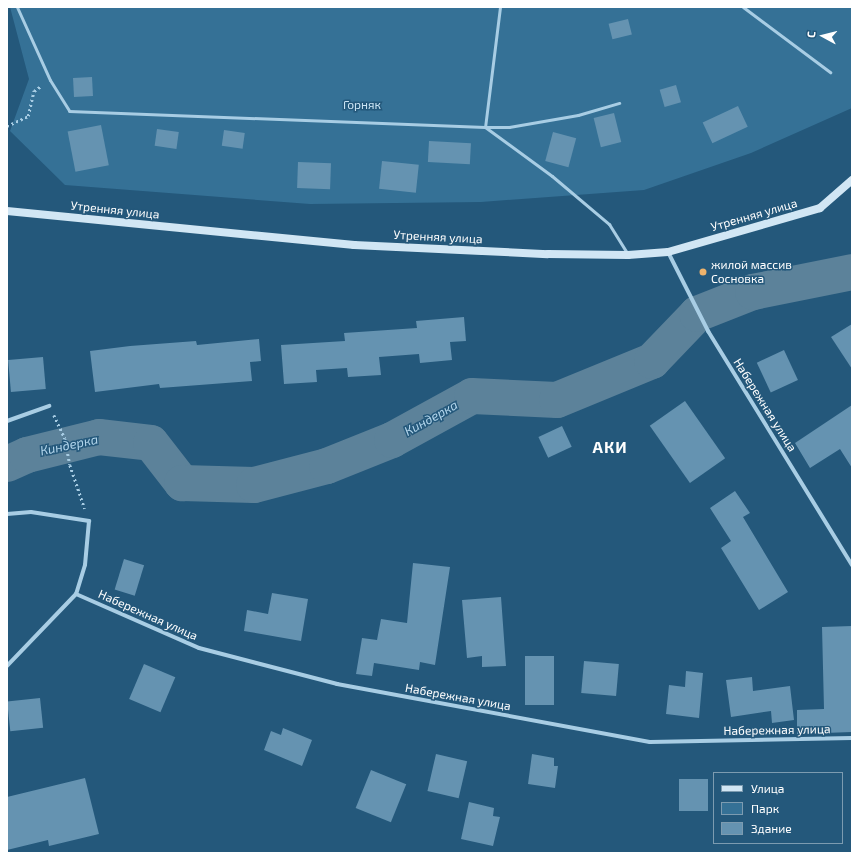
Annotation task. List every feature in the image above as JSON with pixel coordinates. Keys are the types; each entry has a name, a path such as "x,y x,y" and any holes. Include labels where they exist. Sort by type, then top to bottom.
{"street":[{"name":"Утренняя улица","path":"7,211 354,245 548,254 628,254 668,252 820,208 852,180"},
{"name":"Набережная улица","path":"668,252 708,331 852,566"},
{"path":"7,421 50,406"},
{"path":"7,514 31,512 89,521 86,565 76,594 7,666"},
{"name":"Набережная улица","path":"76,594 199,648 337,684 650,742 852,738"}],"lane":[{"path":"16,7 50,80 69,111 510,127 563,118 619,103"},
{"path":"485,127 500,7"},
{"path":"743,7 830,72"},
{"path":"485,127 552,176 609,224 628,254"}],"path":[{"path":"7,126 28,116 34,92 50,80"},
{"path":"50,406 65,439 70,464 89,521"}],"green space":[{"name":"Горняк","path":"10,7 852,7 852,108 751,153 644,190 481,202 310,204 65,185 10,131 29,79"}],"building":[{"path":"628,19 632,35 612,39 609,24"},
{"path":"92,77 93,96 74,97 73,78"},
{"path":"676,85 681,102 665,107 660,90"},
{"path":"738,106 748,127 712,143 703,122"},
{"path":"614,113 621,142 601,147 594,118"},
{"path":"101,125 109,165 75,172 68,131"},
{"path":"157,129 179,132 176,149 155,146"},
{"path":"224,130 245,133 243,149 222,146"},
{"path":"553,132 576,138 568,167 545,161"},
{"path":"429,141 471,143 470,164 428,162"},
{"path":"382,161 419,165 416,193 379,189"},
{"path":"298,162 331,163 330,189 297,188"},
{"path":"464,317 466,341 450,342 452,360 420,363 419,354 379,357 381,375 348,377 347,368 316,370 317,382 284,384 281,345 345,341 344,333 417,328 416,321"},
{"path":"852,324 852,369 831,337"},
{"path":"259,339 261,361 250,362 252,381 160,388 159,384 95,392 90,351 130,346 196,341 197,345"},
{"path":"784,350 798,380 771,393 757,363"},
{"path":"43,357 46,389 11,392 8,360"},
{"path":"685,401 725,458 690,483 650,426"},
{"path":"852,405 852,468 840,449 810,468 795,443"},
{"path":"562,426 572,447 548,458 538,437"},
{"path":"735,491 750,513 743,517 788,592 759,610 721,548 731,541 710,508"},
{"path":"124,559 144,565 135,596 115,590"},
{"path":"413,563 450,567 435,665 420,662 419,670 374,663 372,676 356,674 362,638 377,640 381,619 407,623"},
{"path":"272,593 308,599 301,641 244,631 247,610 268,614"},
{"path":"501,597 506,666 482,667 482,656 467,658 462,600"},
{"path":"852,626 852,732 797,734 797,710 824,709 822,627"},
{"path":"525,656 554,656 554,705 525,705"},
{"path":"584,661 619,664 616,696 581,693"},
{"path":"144,664 175,677 160,712 129,699"},
{"path":"686,671 703,673 699,718 666,714 669,685 685,687"},
{"path":"752,677 753,691 790,686 794,720 772,723 771,711 731,717 726,680"},
{"path":"40,698 43,728 10,731 7,701"},
{"path":"283,728 312,740 302,766 264,750 271,731 281,735"},
{"path":"436,754 467,761 459,798 427,791"},
{"path":"532,754 554,758 554,766 558,766 555,788 528,784"},
{"path":"371,770 406,784 391,822 356,808"},
{"path":"85,778 99,834 49,846 48,840 7,850 7,797"},
{"path":"679,779 708,779 708,811 679,811"},
{"path":"469,802 494,808 493,816 500,817 493,846 461,839"}],"waterway":[{"name":"Киндерка","path":"7,464 27,455 99,437 151,443 182,483 254,485 327,466 392,440 472,396 557,400 652,361 697,314 753,292 852,272"}],"place":[{"name":"жилой массив Сосновка","path":"703,272"}],"district":[{"name":"АКИ","path":"610,447"}]}
